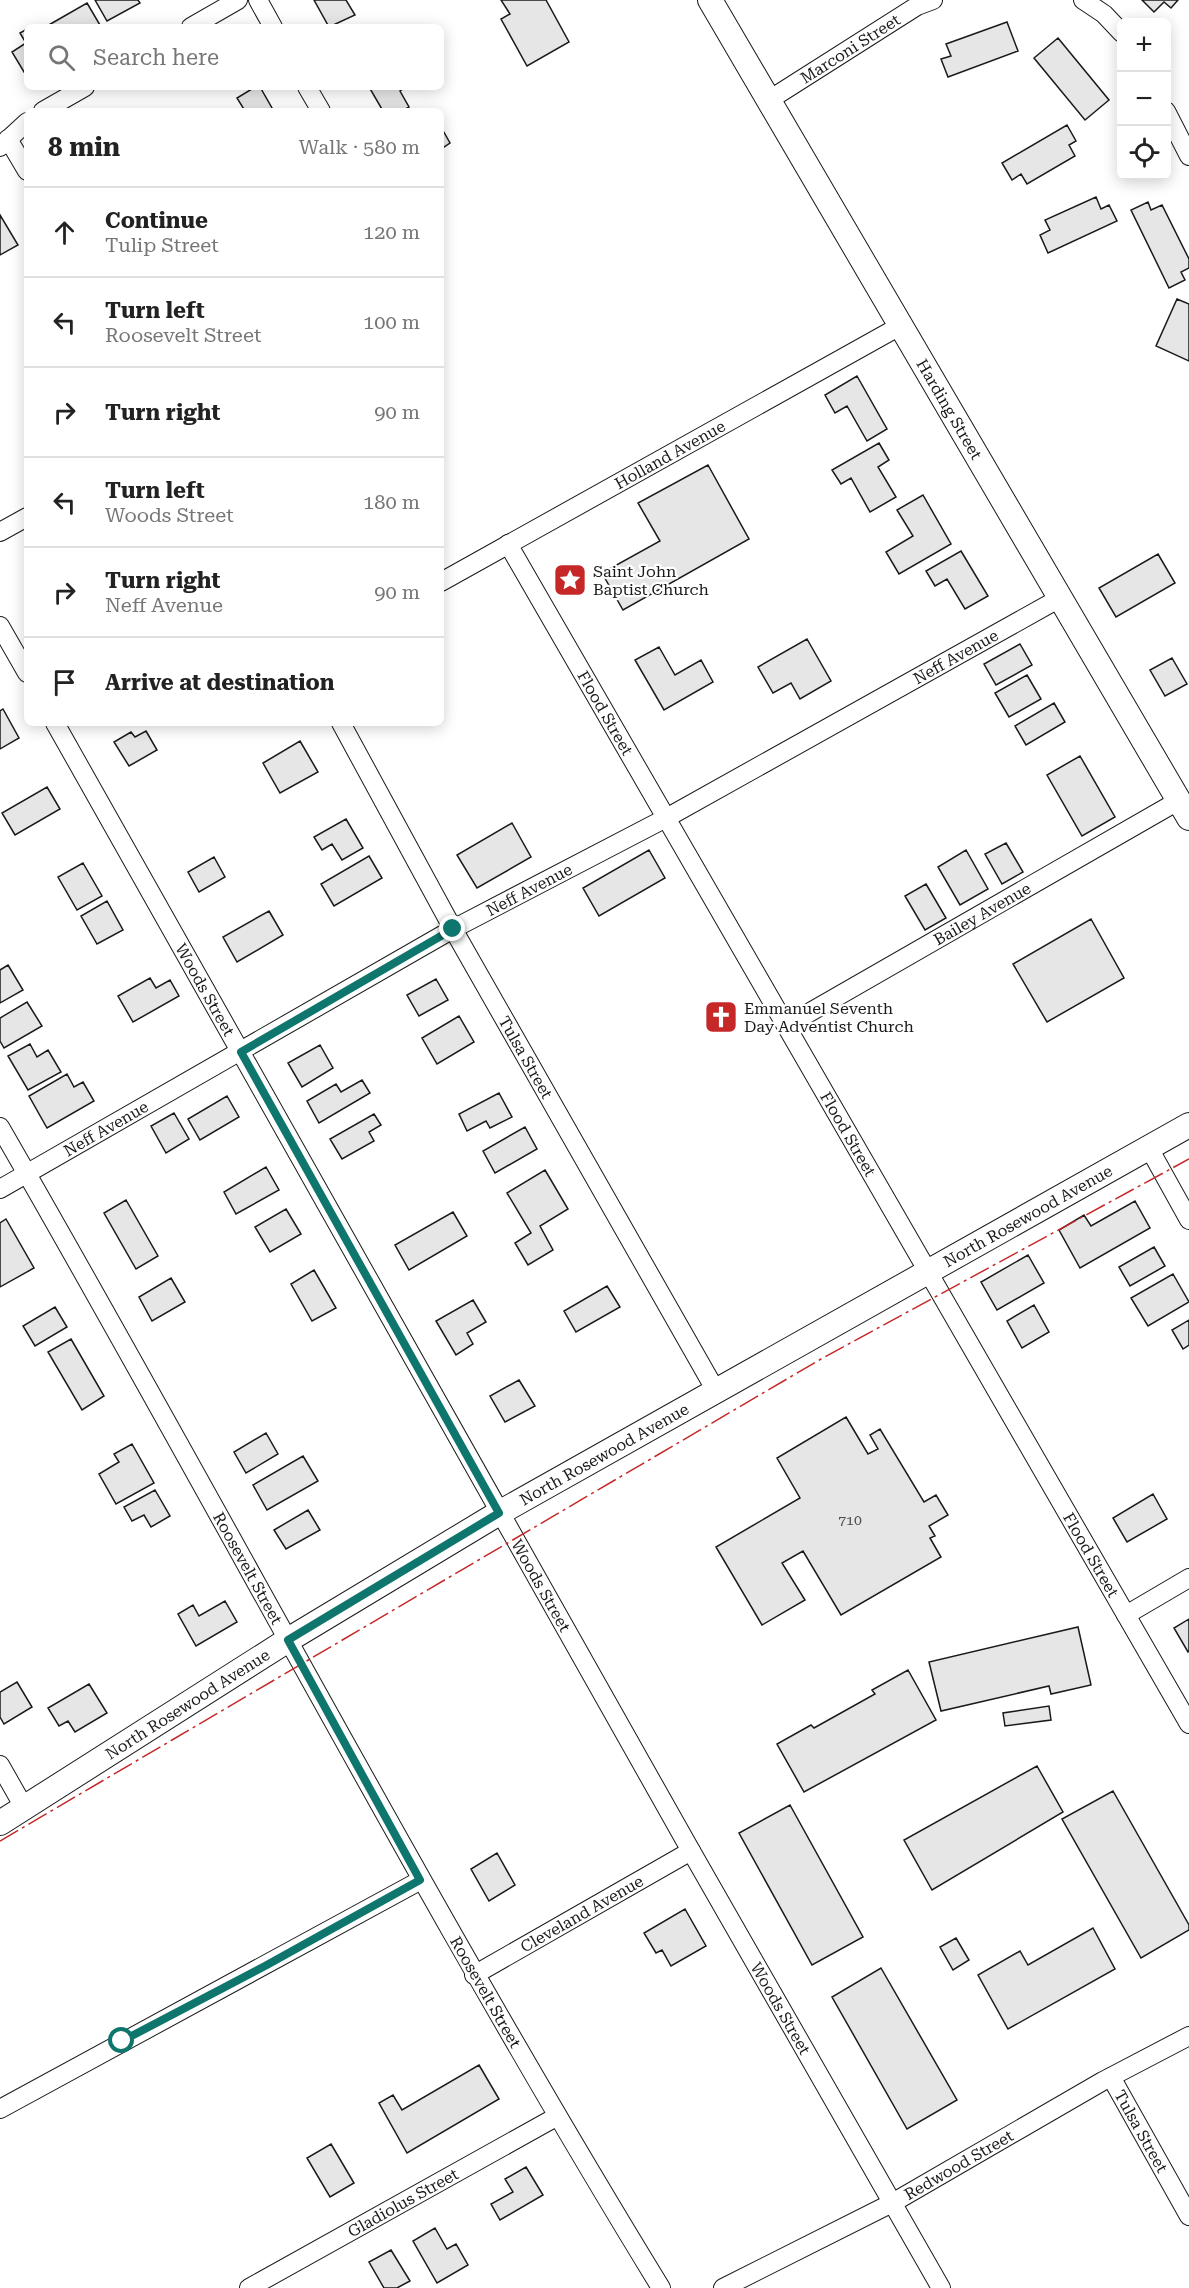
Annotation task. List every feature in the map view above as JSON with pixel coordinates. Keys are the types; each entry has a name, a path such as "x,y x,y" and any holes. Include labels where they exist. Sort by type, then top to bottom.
{"street":[{"path":"196,24 238,0"},
{"path":"258,0 271,24"},
{"name":"Harding Street","path":"710,0 1184,809"},
{"name":"Marconi Street","path":"769,100 917,6 933,0"},
{"path":"1083,0 1104,14 1117,28"},
{"path":"48,108 80,90"},
{"path":"310,90 319,108"},
{"path":"1171,115 1183,128 1189,156"},
{"path":"24,125 4,143 24,167"},
{"name":"Holland Avenue","path":"444,580 900,326"},
{"path":"0,532 24,519"},
{"name":"Flood Street","path":"508,544 668,817 1189,1724"},
{"name":"Neff Avenue","path":"0,1189 453,929 668,817 1060,598"},
{"path":"0,626 24,668"},
{"name":"Woods Street","path":"57,726 499,1513 941,2288"},
{"name":"Tulsa Street","path":"343,726 453,929 716,1391"},
{"name":"Bailey Avenue","path":"786,1026 1184,809"},
{"name":"North Rosewood Avenue","path":"0,1823 288,1640 499,1513 1189,1125"},
{"name":"Roosevelt Street","path":"0,1127 474,1975 556,2117 661,2288"},
{"path":"1149,1148 1189,1220"},
{"path":"1126,1615 1189,1578"},
{"path":"0,1765 25,1809"},
{"name":"Cleveland Avenue","path":"474,1975 691,1851"},
{"path":"0,2109 420,1880"},
{"name":"Redwood Street","path":"723,2288 894,2202 1111,2077 1189,2036"},
{"name":"Tulsa Street","path":"1111,2077 1189,2216"},
{"name":"Gladiolus Street","path":"249,2288 556,2117"}],"building":[{"path":"95,0 138,0 140,3 107,21"},
{"path":"314,0 346,0 355,15 336,24 327,24"},
{"path":"501,0 546,0 569,42 527,66 501,19 510,14"},
{"path":"1142,0 1178,0 1171,8 1164,2 1154,12"},
{"path":"87,3 99,24 50,24"},
{"path":"1007,22 1018,51 948,77 941,59 951,56 946,44"},
{"path":"1058,38 1109,100 1085,120 1034,58"},
{"path":"24,44 24,72 12,52"},
{"path":"250,90 262,90 272,108 243,108 237,98"},
{"path":"371,90 402,90 409,107 407,108 381,108"},
{"path":"1067,125 1076,141 1069,145 1075,156 1027,184 1021,174 1012,180 1002,163"},
{"path":"444,132 450,143 444,147"},
{"path":"1096,197 1101,209 1109,205 1117,221 1048,253 1040,235 1050,230 1045,220"},
{"path":"1148,202 1151,210 1162,205 1189,259 1189,268 1181,272 1185,280 1169,288 1131,210"},
{"path":"0,215 18,245 0,255"},
{"path":"1177,299 1189,304 1189,361 1156,346"},
{"path":"857,376 887,429 867,441 847,406 835,413 825,395"},
{"path":"879,443 889,460 878,467 896,497 870,512 851,478 841,484 832,470"},
{"path":"708,465 749,539 623,610 602,573 660,541 638,503"},
{"path":"923,495 951,544 899,574 886,552 913,536 897,510"},
{"path":"961,551 988,596 965,609 947,579 935,586 926,571"},
{"path":"1158,554 1175,583 1116,617 1099,588"},
{"path":"807,639 831,681 800,699 791,683 773,693 758,667"},
{"path":"1020,644 1032,665 996,685 984,664"},
{"path":"659,647 675,675 701,660 713,682 664,710 635,660"},
{"path":"1172,658 1187,684 1165,696 1150,670"},
{"path":"1027,675 1041,699 1009,717 995,693"},
{"path":"1054,703 1065,722 1026,745 1015,726"},
{"path":"3,709 19,738 0,749 0,711"},
{"path":"146,731 157,750 129,766 114,742 131,732 135,737"},
{"path":"300,741 318,772 280,793 263,763"},
{"path":"1080,756 1115,817 1082,836 1047,775"},
{"path":"47,787 60,809 15,835 2,813"},
{"path":"346,819 363,848 342,860 332,844 322,850 314,837"},
{"path":"512,823 531,857 477,888 457,855"},
{"path":"1006,843 1023,872 1002,884 985,854"},
{"path":"649,850 665,878 599,916 583,888"},
{"path":"966,850 988,889 960,905 938,867"},
{"path":"369,856 382,878 334,906 321,884"},
{"path":"214,857 225,877 199,892 188,872"},
{"path":"83,863 102,896 77,910 58,877"},
{"path":"926,884 946,918 925,930 905,896"},
{"path":"107,901 123,930 97,944 81,916"},
{"path":"269,911 283,935 237,962 223,937"},
{"path":"1091,919 1124,978 1047,1022 1013,964"},
{"path":"8,965 23,990 0,1003 0,970"},
{"path":"150,978 156,988 170,980 179,996 133,1022 118,996"},
{"path":"436,979 448,1000 419,1016 407,995"},
{"path":"27,1002 42,1026 4,1048 0,1041 0,1018"},
{"path":"459,1016 474,1042 437,1064 422,1038"},
{"path":"30,1044 37,1057 48,1050 61,1072 28,1090 8,1056"},
{"path":"320,1045 333,1068 302,1087 288,1063"},
{"path":"67,1074 74,1087 83,1082 94,1101 47,1128 29,1096"},
{"path":"362,1080 370,1093 319,1123 307,1101 336,1084 341,1092"},
{"path":"499,1093 512,1117 490,1128 486,1121 467,1131 459,1114"},
{"path":"227,1096 239,1117 200,1140 188,1119"},
{"path":"174,1113 189,1139 166,1153 151,1126"},
{"path":"374,1114 381,1125 369,1132 374,1141 342,1159 330,1139"},
{"path":"525,1127 537,1149 495,1173 483,1151"},
{"path":"266,1167 279,1190 236,1214 224,1192"},
{"path":"545,1170 568,1209 540,1226 553,1250 528,1265 515,1243 531,1233 507,1193"},
{"path":"126,1200 158,1256 136,1269 104,1213"},
{"path":"1135,1201 1150,1228 1080,1268 1059,1230 1084,1215 1091,1226"},
{"path":"286,1209 301,1234 270,1252 255,1227"},
{"path":"453,1212 467,1236 409,1270 395,1245"},
{"path":"6,1219 34,1268 0,1287 0,1223"},
{"path":"1154,1247 1165,1266 1130,1286 1119,1267"},
{"path":"1028,1255 1044,1283 997,1310 981,1282"},
{"path":"314,1270 336,1308 312,1321 291,1284"},
{"path":"1173,1274 1189,1302 1148,1326 1131,1298"},
{"path":"171,1278 185,1302 152,1321 139,1297"},
{"path":"607,1286 620,1307 576,1332 564,1311"},
{"path":"473,1300 486,1322 467,1333 473,1344 456,1355 436,1321"},
{"path":"1034,1305 1049,1332 1022,1348 1007,1321"},
{"path":"55,1307 67,1327 35,1346 23,1326"},
{"path":"1189,1320 1189,1345 1183,1349 1172,1330"},
{"path":"71,1339 104,1396 82,1410 48,1352"},
{"path":"519,1380 535,1406 505,1422 490,1396"},
{"path":"846,1417 868,1454 878,1449 870,1435 880,1429 924,1502 936,1495 948,1515 929,1526 935,1536 930,1538 941,1557 841,1615 803,1551 782,1563 805,1600 762,1625 716,1547 800,1498 777,1458"},
{"path":"266,1433 278,1454 246,1473 234,1452"},
{"path":"132,1444 154,1483 116,1504 99,1474 119,1462 114,1454"},
{"path":"303,1456 318,1481 267,1510 253,1485"},
{"path":"155,1490 170,1516 151,1527 144,1515 132,1521 124,1507"},
{"path":"1153,1494 1167,1519 1127,1542 1113,1518"},
{"path":"308,1510 320,1530 286,1549 274,1530"},
{"path":"225,1601 237,1622 196,1646 178,1614 193,1605 199,1616"},
{"path":"1189,1619 1189,1651 1188,1652 1174,1628"},
{"path":"1078,1627 1091,1685 1051,1694 1049,1686 941,1711 929,1662"},
{"path":"908,1670 936,1720 804,1792 777,1744 811,1725 814,1728 875,1694 872,1690"},
{"path":"17,1682 32,1707 4,1724 0,1717 0,1692"},
{"path":"89,1684 107,1713 75,1732 68,1721 59,1726 48,1708"},
{"path":"1049,1706 1051,1720 1005,1726 1003,1713"},
{"path":"1037,1766 1063,1812 932,1890 904,1840"},
{"path":"1113,1791 1189,1925 1189,1930 1141,1958 1062,1819"},
{"path":"790,1805 863,1937 812,1965 739,1833"},
{"path":"497,1853 515,1885 489,1901 471,1869"},
{"path":"685,1909 706,1946 671,1966 662,1950 656,1953 644,1933"},
{"path":"1093,1928 1115,1969 1008,2029 978,1975 1020,1951 1028,1965"},
{"path":"956,1938 969,1960 953,1970 940,1947"},
{"path":"881,1968 957,2100 907,2129 832,1997"},
{"path":"479,2065 499,2099 407,2153 379,2103 393,2095 402,2110"},
{"path":"331,2144 354,2183 330,2197 307,2158"},
{"path":"526,2167 543,2195 500,2220 491,2204 513,2192 505,2179"},
{"path":"435,2228 447,2249 456,2244 468,2265 437,2283 413,2241"},
{"path":"391,2250 410,2281 397,2288 384,2288 369,2262"}],"power":[{"path":"0,1841 821,1359 1189,1159"}],"place":[{"name":"Saint John Baptist Church","path":"570,580"},
{"name":"Emmanuel Seventh Day Adventist Church","path":"721,1017"}],"route":[{"path":"122,2041 265,1966 420,1880 288,1640 499,1513 241,1052 453,929"}]}
